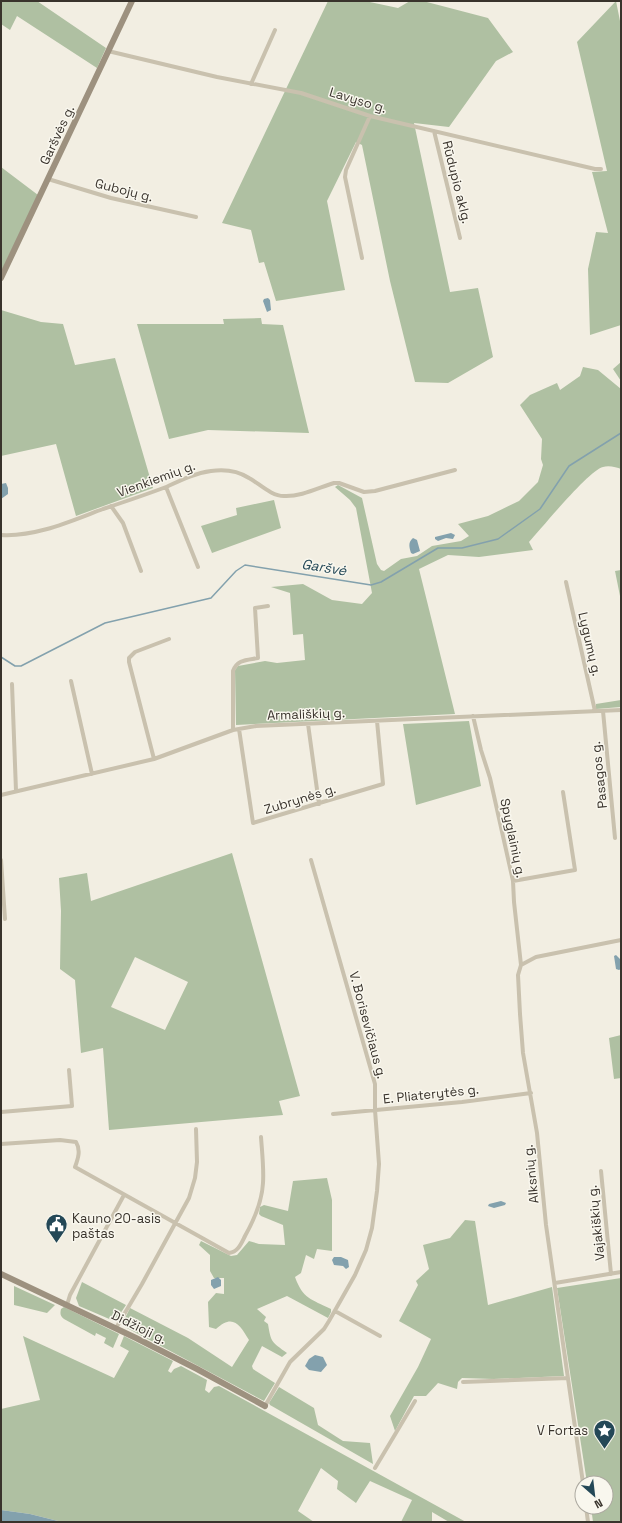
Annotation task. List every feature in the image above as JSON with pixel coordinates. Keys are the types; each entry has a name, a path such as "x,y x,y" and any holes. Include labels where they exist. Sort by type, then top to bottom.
{"main road":[{"name":"Garšvės g.","path":"1,278 132,1"},
{"name":"Didžioji g.","path":"1,1274 116,1328 197,1369 265,1406"}],"street":[{"path":"250,84 275,30"},
{"name":"Lavyso g.","path":"108,51 250,84 301,93 370,116 595,169 601,169"},
{"path":"362,258 345,177 346,170 370,116"},
{"name":"Rūdupio aklg.","path":"434,131 460,238"},
{"name":"Gubojų g.","path":"48,179 111,198 196,217"},
{"name":"Vienkiemių g.","path":"1,535 15,536 31,533 166,487 194,474 213,471 228,470 242,474 266,489 284,496 300,494 334,483 339,483 364,492 455,470"},
{"path":"166,487 198,566"},
{"path":"111,506 123,523 141,571"},
{"name":"Lygumų g.","path":"566,582 595,711"},
{"path":"233,730 234,666 240,661 258,658 255,608 268,606"},
{"path":"154,759 128,662 129,658 135,652 169,639"},
{"path":"71,681 92,774"},
{"path":"12,684 16,791"},
{"name":"Armališkių g.","path":"1,794 154,759 233,730 256,726 621,710"},
{"name":"Pasagos g.","path":"603,711 615,838"},
{"name":"Spyglainių g.","path":"473,716 481,750 490,778 513,881 521,965"},
{"name":"Zubrynės g.","path":"239,729 253,823 384,784 377,721"},
{"path":"308,724 319,804"},
{"path":"513,881 575,870 563,792"},
{"path":"1,860 6,919"},
{"name":"V. Borisevičiaus g.","path":"265,1406 290,1362 324,1329 359,1267 366,1250 372,1228 377,1191 379,1164 375,1110 375,1084 311,860"},
{"path":"521,965 536,957 621,940"},
{"name":"Alksnių g.","path":"521,965 518,975 523,1053 537,1133 546,1225 581,1475"},
{"path":"1,1112 72,1106 69,1070"},
{"name":"E. Pliaterytės g.","path":"333,1114 462,1102 531,1093"},
{"path":"116,1328 189,1198 195,1178 197,1162 196,1129"},
{"path":"1,1144 60,1140 76,1142 79,1147 79,1152 75,1167 229,1254 234,1253 238,1249 261,1199 263,1183 261,1137"},
{"name":"Vajakiškių g.","path":"601,1171 612,1274"},
{"path":"67,1305 70,1295 124,1195"},
{"path":"555,1283 621,1272"},
{"path":"335,1311 380,1336"},
{"path":"463,1382 568,1378"},
{"path":"375,1468 415,1401"}],"green space":[{"path":"1,1 37,1 106,48 97,68 17,16 10,30 1,24"},
{"path":"328,1 365,1 398,8 410,1 423,1 488,18 513,52 496,61 449,127 414,123 450,292 478,288 493,357 448,383 415,382 390,281 362,145 356,142 327,201 345,290 276,301 264,262 259,263 251,230 222,223"},
{"path":"616,1 621,26 621,325 590,335 588,269 596,232 608,233 592,172 607,171 577,42"},
{"path":"1,167 38,195 1,272"},
{"path":"1,310 41,322 63,324 75,365 115,358 153,488 76,516 56,444 1,456"},
{"path":"261,318 262,324 283,325 309,433 208,430 169,439 137,324 224,324 223,319"},
{"path":"621,362 621,381 613,369"},
{"path":"583,367 598,370 621,389 621,469 612,466 605,466 587,478 529,542 533,550 479,557 448,555 419,569 455,714 236,725 235,670 238,666 265,661 277,663 305,660 303,634 293,635 290,593 271,587 303,584 332,600 362,604 372,593 356,508 350,500 335,487 338,485 362,498 377,564 381,570 384,571 401,559 417,556 432,546 461,541 469,536 458,524 488,516 519,501 538,482 543,465 541,459 542,439 520,405 530,395 557,383 560,390 580,376"},
{"path":"274,500 281,528 212,553 201,526 237,515 236,508"},
{"path":"621,570 621,601 615,571"},
{"path":"621,700 621,707 596,709 596,704"},
{"path":"469,721 481,786 416,805 403,724"},
{"path":"232,853 300,1096 279,1101 283,1115 109,1130 103,1048 81,1053 75,980 60,969 61,911 59,878 87,873 91,901","holes":["135,957 188,982 165,1030 111,1007"]},
{"path":"621,1035 621,1078 614,1079 609,1038"},
{"path":"327,1178 332,1200 332,1251 317,1249 314,1259 306,1255 301,1273 295,1277 301,1290 308,1298 331,1309 331,1312 328,1318 287,1296 257,1309 266,1317 264,1321 268,1324 273,1342 287,1353 282,1357 262,1346 252,1366 253,1369 275,1383 264,1401 127,1328 124,1320 130,1308 188,1338 232,1367 249,1340 239,1326 232,1321 222,1324 216,1329 209,1327 208,1302 216,1293 224,1294 224,1278 214,1278 210,1271 210,1255 199,1245 201,1241 231,1256 237,1255 249,1241 259,1244 285,1245 283,1225 261,1216 259,1214 260,1207 264,1205 288,1211 293,1181"},
{"path":"465,1220 475,1221 488,1305 552,1287 564,1376 494,1379 462,1378 458,1382 457,1389 438,1383 426,1396 414,1396 395,1431 390,1416 418,1367 431,1339 399,1321 418,1285 416,1281 429,1269 423,1245 450,1238"},
{"path":"621,1278 621,1522 593,1522 592,1515 614,1515 614,1475 586,1475 557,1288"},
{"path":"82,1282 126,1305 116,1320 114,1321 79,1306 76,1298"},
{"path":"14,1286 55,1305 47,1313 14,1305"},
{"path":"64,1307 119,1334 113,1348 104,1343 106,1338 96,1333 95,1336 64,1319 60,1313 61,1309"},
{"path":"23,1336 114,1378 129,1351 120,1346 124,1336 173,1361 168,1371 171,1373 174,1369 181,1366 207,1380 205,1390 209,1393 214,1387 219,1386 466,1522 449,1522 432,1512 432,1522 401,1522 412,1500 370,1481 356,1503 337,1489 338,1481 321,1468 298,1511 314,1522 62,1522 30,1514 1,1510 1,1409 40,1400"},
{"path":"279,1387 314,1408 318,1425 343,1441 370,1443 373,1464 270,1405 269,1403"}],"water":[{"path":"268,298 270,300 271,310 267,312 263,301 264,299"},
{"path":"6,483 8,494 1,499 1,484"},
{"path":"451,533 455,535 453,539 446,538 438,541 435,539 435,537"},
{"path":"413,538 417,540 420,551 413,554 411,553 409,545"},
{"path":"616,955 620,959 621,969 619,970 616,969 614,956"},
{"path":"501,1201 506,1203 505,1205 494,1208 488,1206 489,1204"},
{"path":"334,1257 341,1257 348,1260 349,1267 346,1269 343,1266 334,1265 332,1260"},
{"path":"218,1277 221,1280 221,1286 214,1289 211,1285 211,1280"},
{"path":"315,1355 323,1357 327,1365 321,1372 309,1370 305,1366 309,1359"},
{"path":"1,1510 30,1514 62,1522 1,1522"}],"waterway":[{"name":"Garšvė","path":"1,657 15,666 21,666 105,623 211,598 236,571 245,565 371,585 381,582 438,548 462,548 498,539 540,509 569,466 621,433"}],"place":[{"name":"Kauno 20-asis paštas","path":"57,1244"},
{"name":"V Fortas","path":"604,1450"}]}
